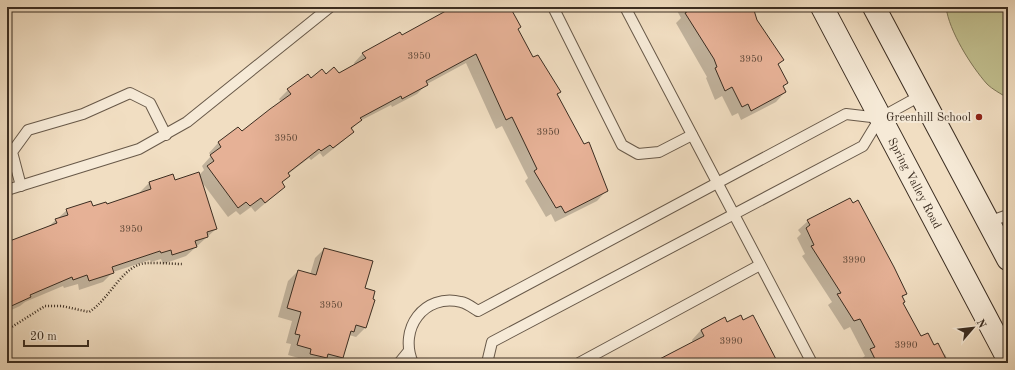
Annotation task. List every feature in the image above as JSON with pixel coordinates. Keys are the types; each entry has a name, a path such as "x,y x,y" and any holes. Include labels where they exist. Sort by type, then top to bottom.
{"main road":[{"name":"Spring Valley Road","path":"822,7 1008,359"},
{"path":"874,7 920,96 998,218 1008,259"}],"lane":[{"path":"7,190 139,149 166,135 187,122 330,7"},
{"path":"553,7 622,145 638,154 659,152 692,134"},
{"path":"625,7 812,363"},
{"path":"21,186 12,152 28,130 83,114 130,93 150,103 166,135"},
{"path":"486,363 492,342 864,146 880,118 920,96"},
{"path":"413,363 408,352 408,334 415,318 428,306 445,300 462,302 478,311 846,114 880,118"},
{"path":"579,363 760,265"},
{"path":"399,363 408,352"}],"path":[{"path":"7,330 45,306 62,306 89,312 100,305 127,272 139,264 182,264"}],"shaded area":[{"path":"946,7 1008,7 1008,98 989,86 974,68 951,27"}],"building":[{"path":"453,7 510,7 521,27 518,29 533,57 538,55 561,92 557,94 584,144 589,142 608,191 565,213 561,206 556,208 534,171 537,169 512,117 506,120 476,54 426,81 428,85 402,99 401,96 360,118 362,120 351,128 354,132 333,148 330,145 321,151 319,149 288,173 290,176 282,182 285,187 265,203 261,198 250,206 246,202 238,208 207,166 214,161 210,155 221,147 218,142 238,127 242,131 291,94 287,89 308,74 311,78 322,69 326,74 334,67 339,73 366,58 362,53 400,32 402,35"},
{"path":"695,7 753,7 757,20 784,60 778,64 788,83 783,86 786,92 751,111 748,104 742,107 732,87 725,91 715,68 717,67 714,59 685,13"},
{"path":"199,172 217,229 207,232 208,237 195,241 197,247 172,255 171,250 161,253 160,251 112,267 114,273 89,281 87,275 73,280 72,277 30,295 31,297 7,308 7,242 57,223 55,219 68,215 66,209 91,201 93,206 106,202 107,204 151,189 149,182 173,174 175,180"},
{"path":"850,198 853,203 858,200 894,267 907,294 902,296 905,302 903,303 921,336 928,333 934,345 938,343 948,363 877,363 870,349 875,347 860,319 854,321 837,294 841,293 811,246 814,245 806,228 810,225 807,220"},
{"path":"324,248 373,261 365,288 375,291 373,299 375,300 366,328 356,325 354,332 351,331 343,358 328,354 327,358 310,354 311,349 297,345 300,335 295,334 301,312 287,308 298,270 316,275"},
{"path":"741,315 743,320 753,315 778,363 652,363 704,336 701,330 725,317 727,322"}],"place":[{"name":"Greenhill School","path":"979,117"}]}
